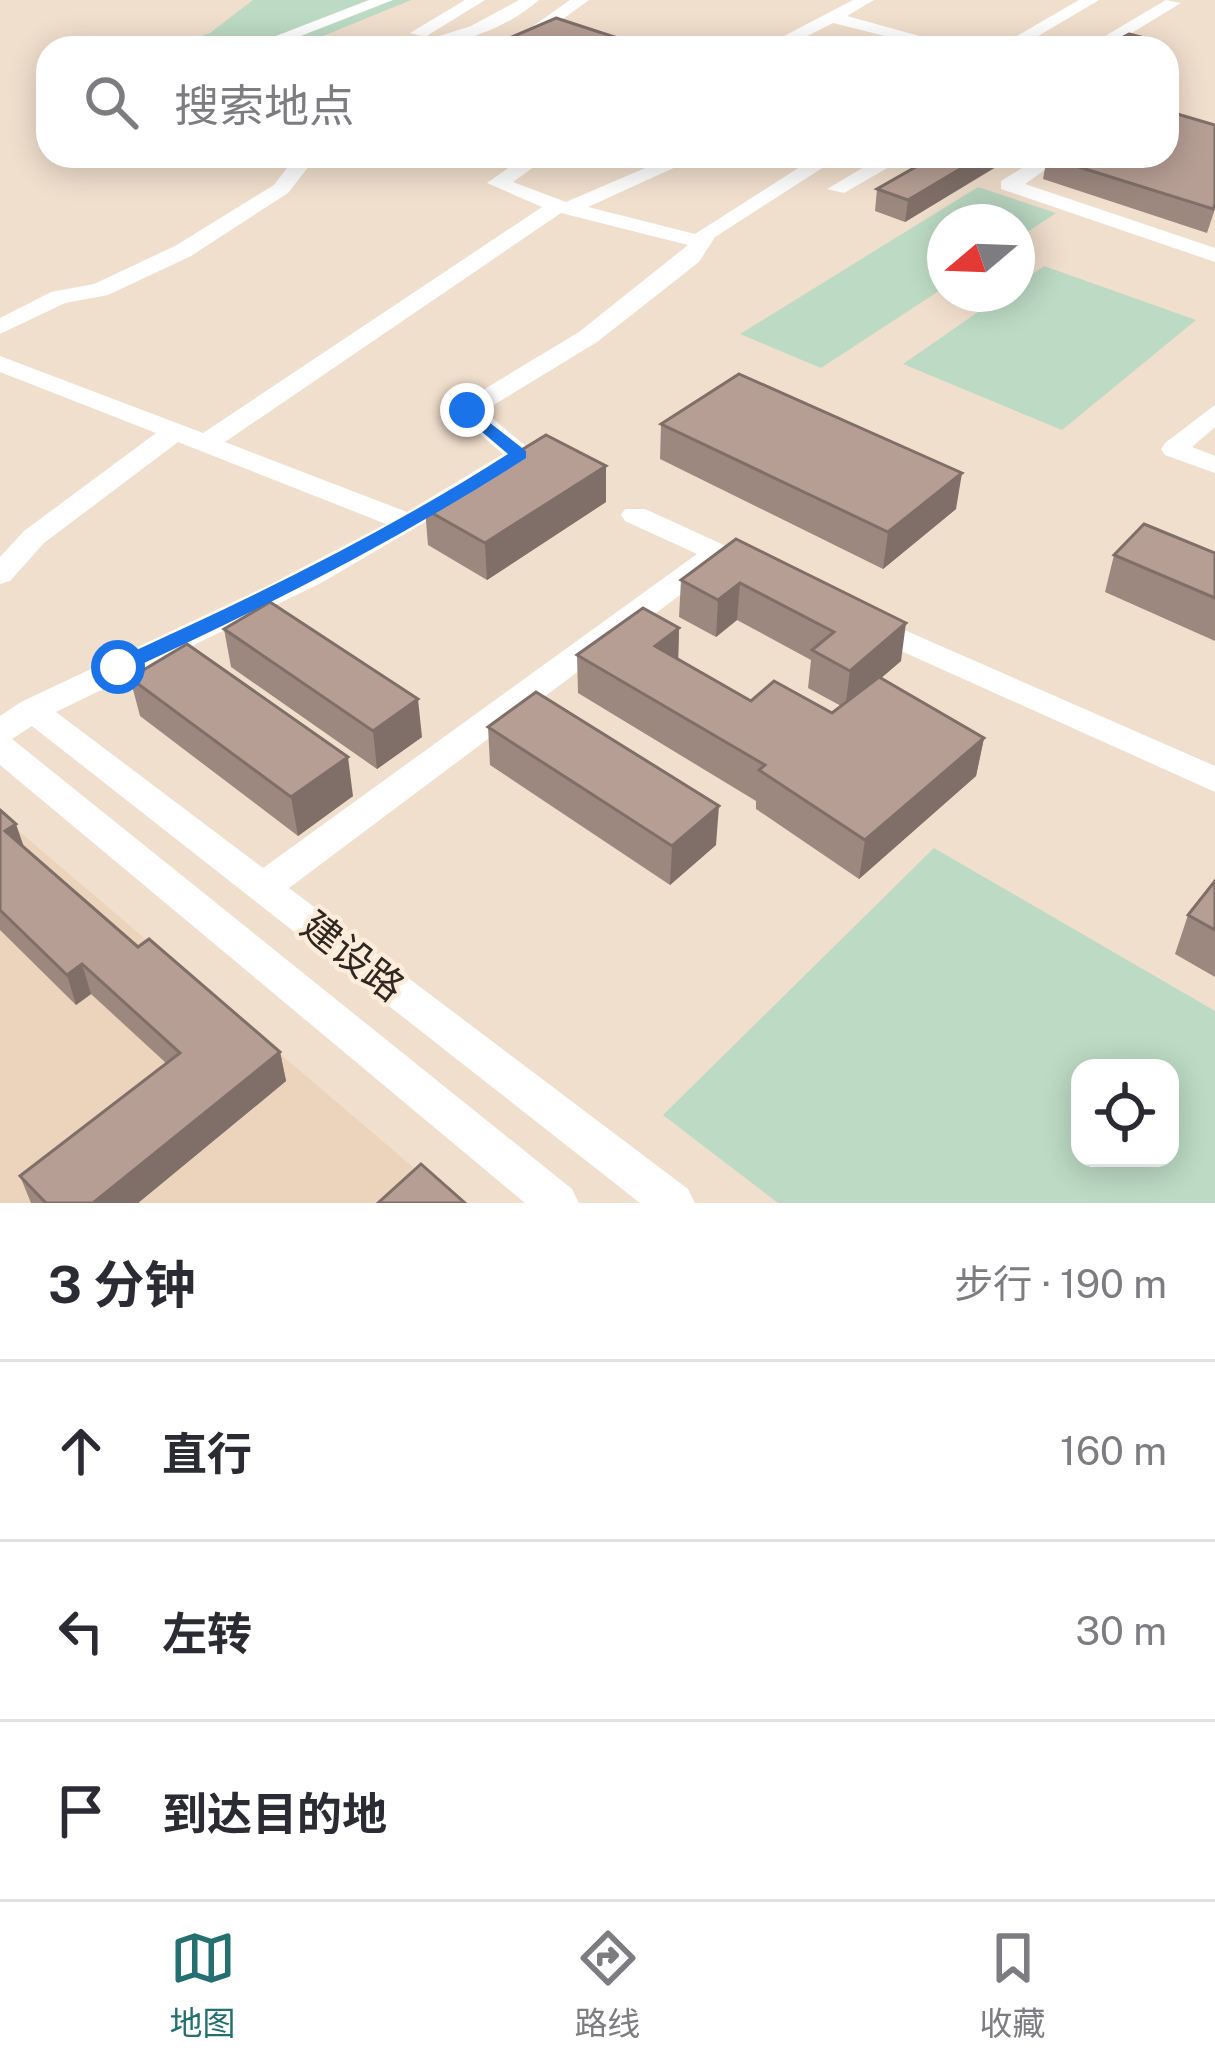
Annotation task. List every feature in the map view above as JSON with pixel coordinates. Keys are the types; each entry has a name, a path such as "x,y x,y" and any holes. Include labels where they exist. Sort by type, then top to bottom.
{"street":[{"path":"287,36 385,0"},
{"path":"412,36 477,0"},
{"path":"455,36 477,30 531,0"},
{"path":"528,36 581,0"},
{"path":"806,0 913,36"},
{"path":"795,36 866,0"},
{"path":"1026,36 1091,0"},
{"path":"1115,36 1173,3"},
{"path":"0,327 59,298 100,290 183,251 281,189 298,168"},
{"path":"520,168 497,183 563,208 701,242"},
{"path":"207,442 563,208 663,168"},
{"path":"16,720 282,592 410,523 520,455 467,410 588,337 691,256 701,242 813,168"},
{"path":"837,189 876,168"},
{"path":"1035,168 1008,184 1215,255"},
{"path":"0,385 11,366 410,523"},
{"path":"1215,413 1174,449 1215,465"},
{"path":"0,575 34,537 177,430"},
{"path":"635,515 781,582"},
{"path":"264,887 719,552"},
{"path":"842,611 1215,780"},
{"name":"建设路","path":"16,720 264,887 673,1203"},
{"name":"建设路","path":"0,747 557,1203"}],"shaded area":[{"path":"0,815 455,1203 0,1203"}],"green space":[{"path":"253,0 411,0 323,36 202,36"},
{"path":"978,187 1029,204 950,204"},
{"path":"1035,206 1056,213 1035,227"},
{"path":"927,218 927,299 821,368 740,334"},
{"path":"1044,266 1196,320 1062,430 903,364 978,312 1035,312 1035,272"},
{"path":"934,848 1215,1011 1215,1203 778,1203 663,1115"}],"building":[{"path":"556,18 612,36 514,36"},
{"path":"1179,114 1215,125 1213,209 1082,168 1179,168"},
{"path":"914,168 962,168 908,200 877,189"},
{"path":"739,374 962,473 888,532 661,424"},
{"path":"546,435 606,466 485,543 425,509"},
{"path":"1144,524 1215,553 1215,598 1114,555"},
{"path":"736,539 906,623 850,671 812,650 834,632 740,583 718,600 681,580"},
{"path":"270,602 418,699 373,731 224,629"},
{"path":"643,608 679,628 655,646 751,701 774,681 832,713 879,677 984,738 865,840 759,770 765,765 577,655"},
{"path":"187,644 348,757 291,797 130,678"},
{"path":"536,692 719,806 672,846 488,727"},
{"path":"0,810 16,824 5,831 138,947 149,939 280,1052 93,1203 46,1203 20,1176 180,1053 82,964 67,975 0,910"},
{"path":"1215,881 1215,930 1188,915"},
{"path":"421,1164 465,1203 378,1203"}],"route":[{"path":"118,667 282,592 433,510 520,455 467,410"}]}
